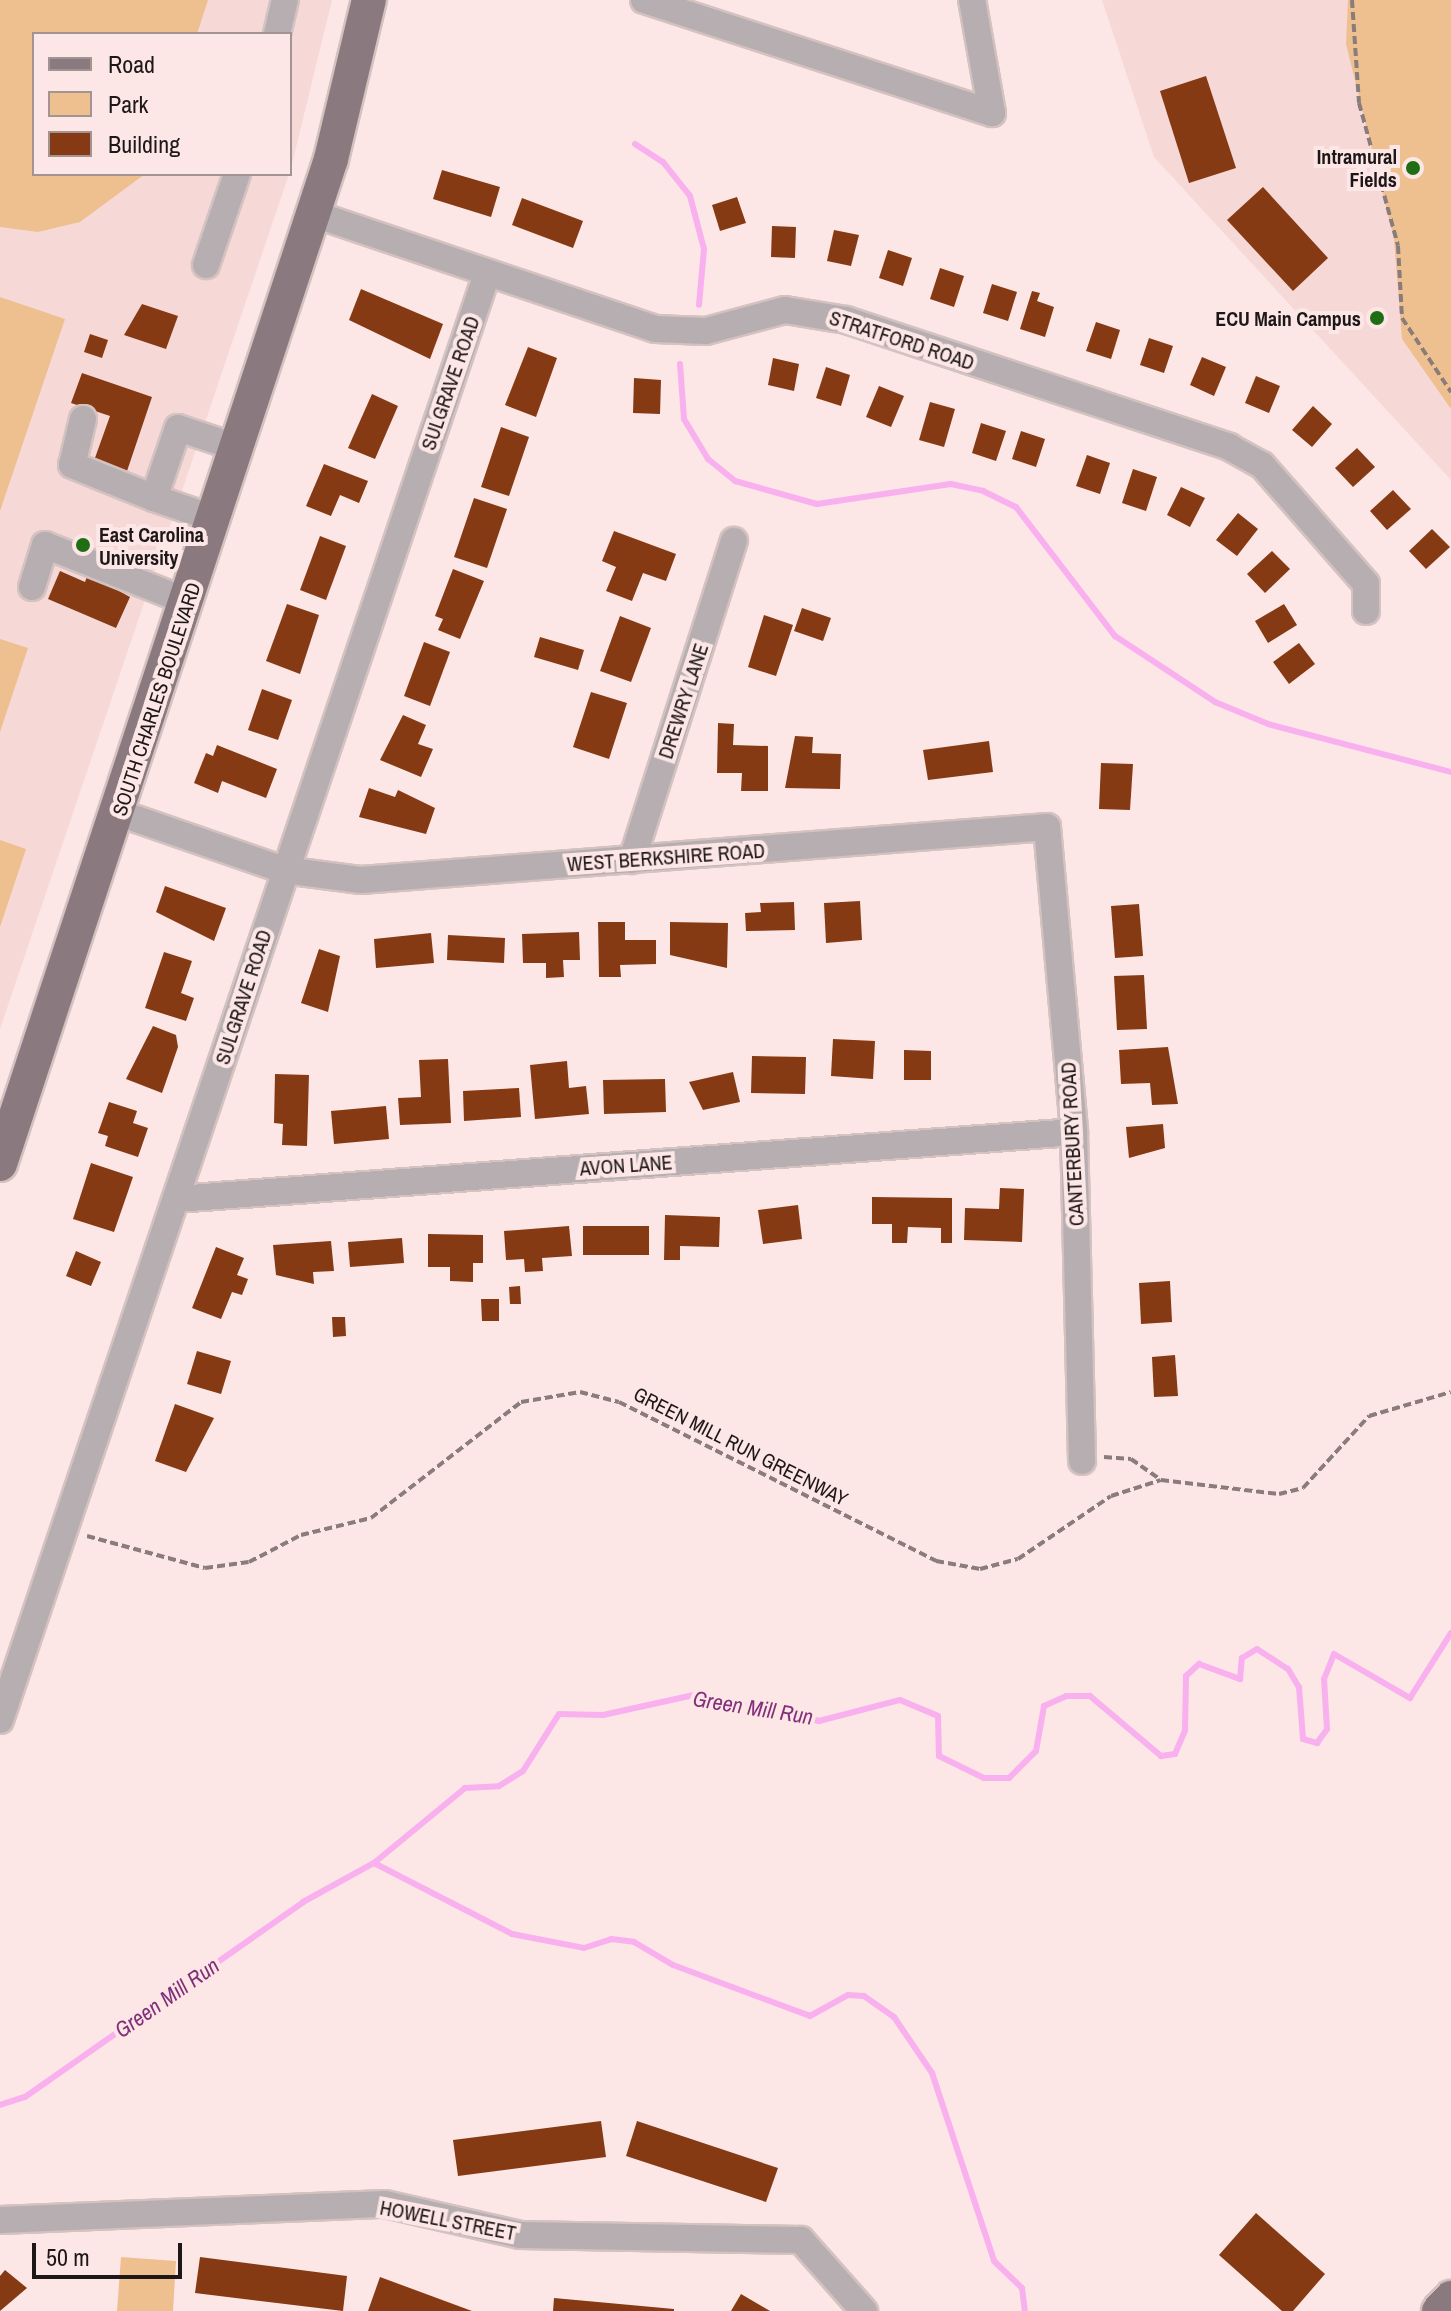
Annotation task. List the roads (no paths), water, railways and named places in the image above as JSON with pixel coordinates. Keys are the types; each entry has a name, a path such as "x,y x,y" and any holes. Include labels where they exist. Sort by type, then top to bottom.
{"main road":[{"name":"SOUTH CHARLES BOULEVARD","path":"0,1164 7,1120 119,813 314,214 369,0"},
{"path":"1439,2311 1451,2298"}],"street":[{"path":"277,32 285,0"},
{"path":"644,0 992,113 972,0"},
{"path":"206,265 236,176"},
{"name":"STRATFORD ROAD","path":"314,214 628,322 680,332 785,310 846,320 1229,447 1262,465 1366,584 1366,611"},
{"name":"SULGRAVE ROAD","path":"0,1720 487,274"},
{"path":"83,419 72,465 215,519"},
{"path":"154,498 178,428 238,448"},
{"name":"DREWRY LANE","path":"632,860 734,541"},
{"path":"32,587 45,545 188,602"},
{"name":"WEST BERKSHIRE ROAD","path":"119,813 284,870 361,880 1047,827"},
{"name":"CANTERBURY ROAD","path":"1047,827 1074,1132 1082,1461"},
{"name":"AVON LANE","path":"177,1199 1074,1132"},
{"name":"HOWELL STREET","path":"0,2220 385,2204 520,2235 801,2240 864,2311"}],"waterway":[{"path":"635,144 663,162 690,196 704,249 699,305"},
{"path":"680,364 684,419 708,459 735,481 817,504 951,484 983,491 1016,507 1115,636 1215,702 1268,724 1451,772"},
{"name":"Green Mill Run","path":"0,2105 25,2097 303,1902 374,1863 465,1788 499,1786 523,1771 559,1714 603,1715 694,1695 819,1721 900,1700 938,1716 939,1756 984,1778 1009,1778 1036,1751 1044,1706 1066,1696 1090,1696 1161,1756 1175,1754 1185,1730 1186,1676 1199,1664 1240,1679 1242,1658 1257,1649 1288,1669 1299,1687 1303,1739 1317,1743 1327,1729 1324,1679 1334,1654 1410,1698 1451,1633"},
{"name":"Green Mill Run","path":"374,1863 512,1934 584,1948 611,1939 634,1942 673,1965 810,2016 848,1995 864,1996 894,2017 932,2073 994,2261 1022,2288 1025,2311"}],"place":[{"name":"Intramural Fields","path":"1413,168"},
{"name":"ECU Main Campus","path":"1377,318"},
{"name":"East Carolina University","path":"83,545"}]}
